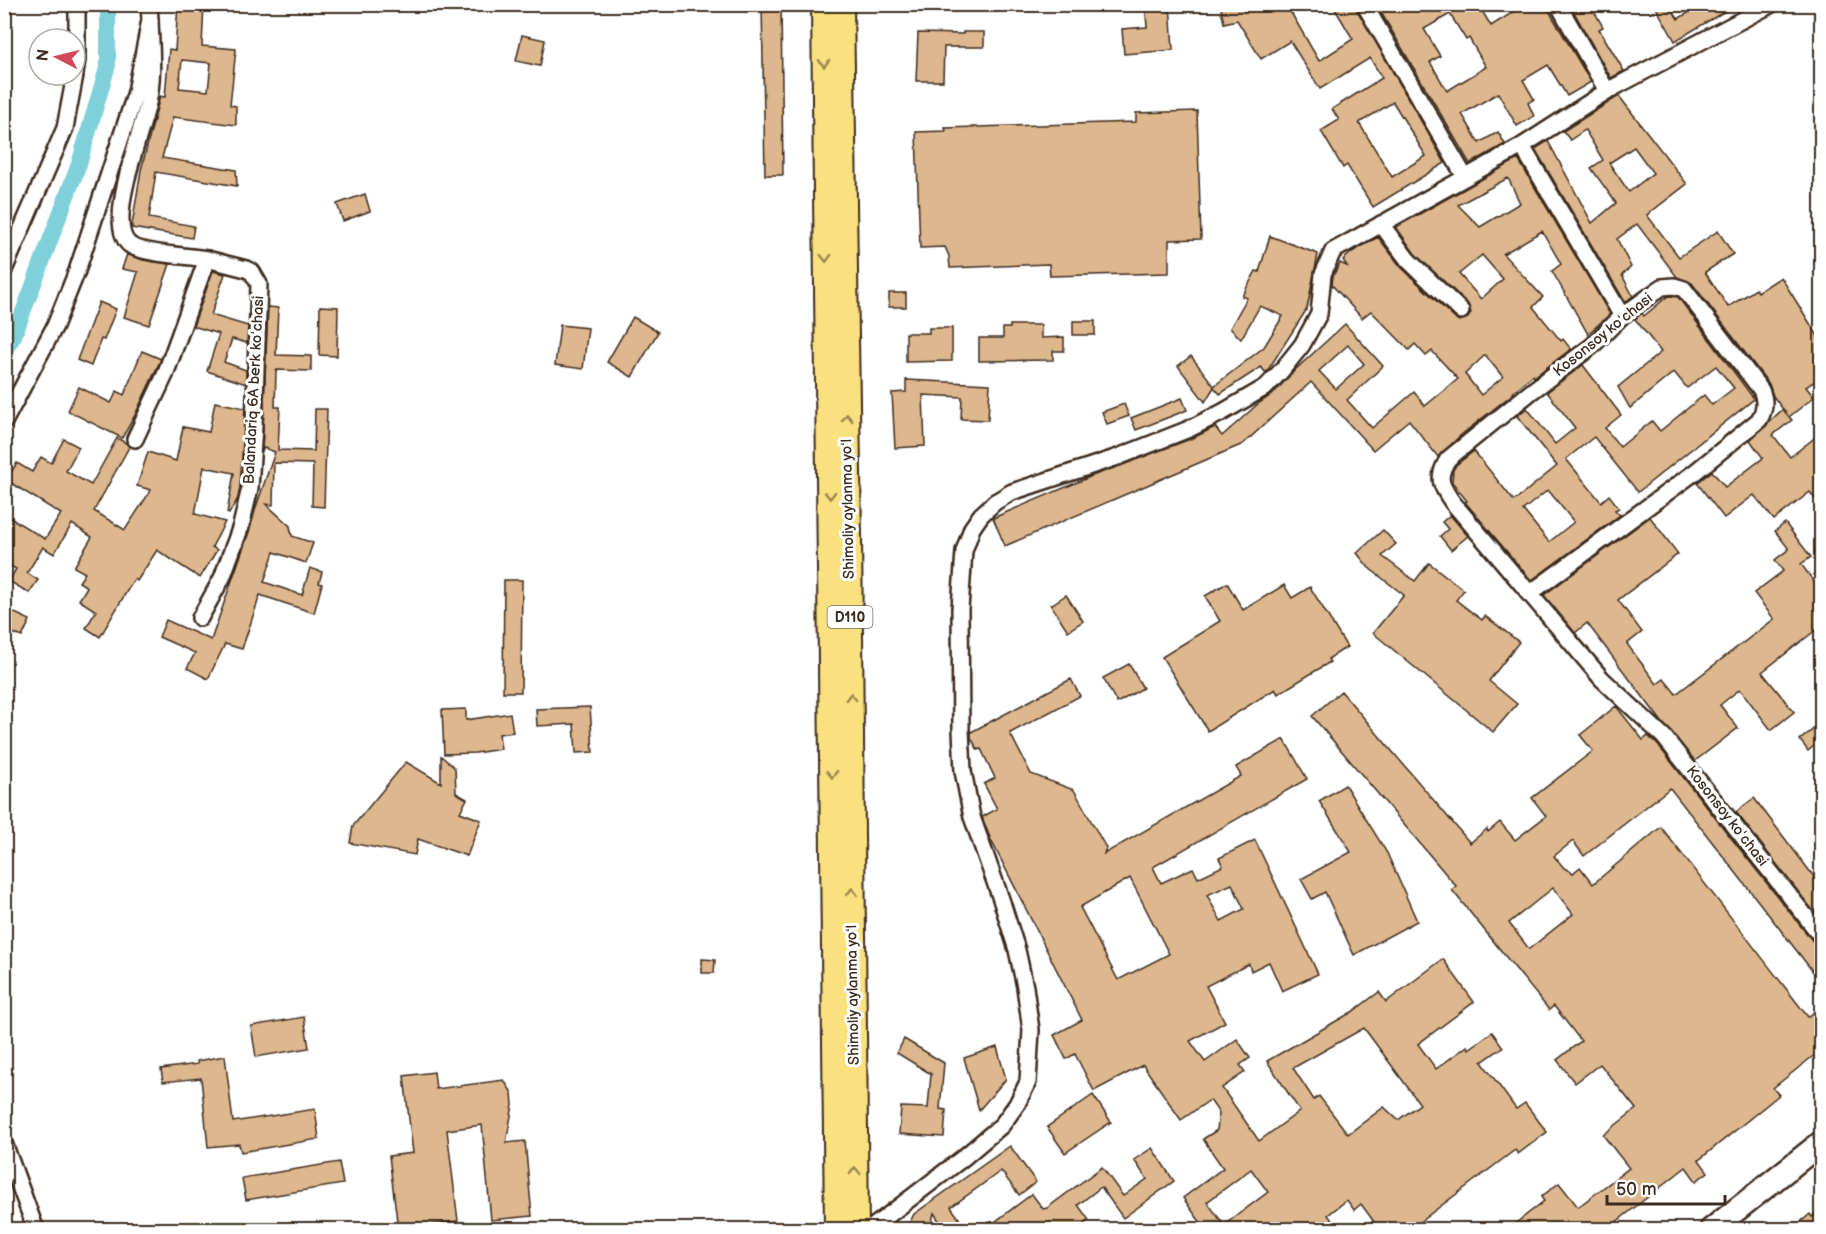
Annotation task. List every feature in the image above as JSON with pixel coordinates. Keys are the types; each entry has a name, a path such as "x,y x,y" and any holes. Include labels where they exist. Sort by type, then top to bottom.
{"main road":[{"name":"Shimoliy aylanma yoʻl","path":"824,4 835,200"},
{"name":"Shimoliy aylanma yoʻl","path":"841,4 835,200 840,605 856,1230"},
{"name":"Shimoliy aylanma yoʻl","path":"837,1230 840,605"},
{"path":"1711,1230 1821,1142"}],"street":[{"path":"77,4 77,27"},
{"path":"1364,4 1465,177"},
{"path":"1558,4 1607,91"},
{"path":"869,1230 1002,1125 1017,1104 1028,1082 1031,1030 1025,987 1017,950 972,817 963,771 960,609 964,551 972,528 981,515 995,502 1012,492 1118,457 1189,429 1266,387 1302,345 1319,314 1323,274 1333,251 1522,146 1607,91 1751,10 1772,4"},
{"path":"4,422 56,326 77,271 136,92 149,12"},
{"name":"Balandariq 6A berk koʻchasi","path":"149,12 153,71 150,93 128,175 120,217 124,238 131,246 145,250 207,258 246,269 252,272 259,284 250,488 241,526 222,578 200,618"},
{"path":"4,270 65,128 73,87"},
{"path":"1522,146 1622,316"},
{"path":"1380,224 1408,260 1461,311"},
{"path":"135,439 165,375 207,258"},
{"name":"Kosonsoy koʻchasi","path":"1529,594 1695,472 1759,420 1763,413 1764,397 1761,390 1684,289 1674,286 1662,287 1622,316 1592,346 1448,459 1442,469 1443,488 1453,503 1529,594 1602,679 1665,737 1821,937"},
{"path":"4,1143 36,1230"}],"building":[{"path":"178,4 204,4 202,46 236,49 230,105 236,106 236,125 173,117 162,158 236,170 237,186 156,172 149,218 194,226 192,238 132,228 141,170 160,96 165,97 169,49 175,50","holes":["182,60 211,63 208,91 179,88"]},
{"path":"762,4 781,4 783,175 765,175"},
{"path":"1145,4 1170,4 1173,50 1124,54 1122,29 1147,27"},
{"path":"1220,4 1286,4 1319,61 1353,39 1332,4 1354,4 1445,163 1373,207 1347,165 1343,168 1321,131 1339,120 1332,109 1382,78 1370,58 1320,89 1290,41 1261,59 1237,20 1224,23","holes":["1393,102 1426,156 1392,177 1359,123"]},
{"path":"1376,4 1396,4 1399,10 1408,4 1478,4 1491,26 1526,4 1545,4 1591,82 1567,96 1548,65 1523,80 1534,99 1528,103 1534,116 1517,126 1498,93 1462,114 1479,143 1498,132 1505,144 1470,164","holes":["1450,14 1466,40 1469,38 1486,67 1447,91 1430,62 1440,56 1424,29"]},
{"path":"1590,4 1603,27 1599,29 1624,71 1611,78 1570,5"},
{"path":"1654,4 1669,4 1678,19 1703,4 1737,4 1675,41"},
{"path":"963,32 984,32 984,47 944,47 943,81 916,81 918,33 963,34"},
{"path":"522,35 545,40 540,66 516,61"},
{"path":"1619,96 1687,184 1647,215 1679,257 1718,231 1733,254 1705,272 1728,307 1756,289 1758,292 1781,277 1821,341 1821,377 1806,387 1814,397 1789,417 1792,420 1773,435 1790,457 1821,433 1821,507 1810,492 1774,520 1754,495 1724,518 1697,483 1712,471 1725,487 1763,458 1750,440 1783,409 1773,396 1769,384 1692,283 1677,277 1637,224 1617,239 1631,267 1622,275 1633,296 1625,302 1535,149 1548,141 1592,223 1616,203 1591,168 1603,160 1585,130 1570,140 1563,131","holes":["1634,147 1653,173 1629,192 1609,163"]},
{"path":"1197,111 1201,239 1169,240 1169,273 1050,276 1049,264 950,268 949,256 945,247 920,248 916,132 946,131 945,128 1136,122 1136,113"},
{"path":"1518,159 1610,314 1588,334 1552,271 1561,264 1542,231 1503,254 1543,297 1533,307 1561,341 1563,339 1571,349 1534,377 1533,375 1438,457 1409,420 1373,450 1311,382 1243,444 1005,546 993,518 1092,476 1193,438 1215,427 1222,436 1259,403 1273,394 1296,369 1345,324 1383,366 1347,400 1372,428 1414,392 1425,406 1458,379 1432,351 1426,356 1415,344 1409,350 1371,311 1362,318 1332,285 1333,276 1340,263 1347,266 1343,260 1378,237 1401,267 1454,318 1459,321 1468,318 1471,313 1468,304 1415,254 1396,227","holes":["1508,178 1520,203 1480,227 1458,205","1482,255 1503,279 1481,299 1459,274","1348,345 1364,364 1336,389 1319,371","1485,355 1503,377 1481,395 1465,374"]},
{"path":"365,194 370,211 343,221 337,204"},
{"path":"1270,236 1318,254 1307,309 1266,373 1261,367 1220,394 1214,387 1205,402 1178,366 1191,356 1214,386 1264,347 1283,316 1260,306 1241,339 1230,328 1247,298 1242,296 1256,271 1259,272"},
{"path":"127,254 143,260 170,264 149,325 124,317 138,272 122,269"},
{"path":"213,271 225,274 211,315 248,326 247,343 232,339 224,362 246,370 246,384 207,371 219,334 193,326"},
{"path":"889,293 906,293 906,307 889,307"},
{"path":"1668,296 1678,297 1754,399 1638,492 1594,437 1566,459 1601,502 1609,495 1619,508 1615,510 1620,515 1532,580 1465,502 1467,501 1452,482 1453,470 1474,451 1514,501 1557,466 1517,416 1527,408 1555,444 1575,428 1547,392 1583,365 1621,415 1605,428 1620,447 1652,421 1660,431 1704,395 1712,405 1734,388 1716,366 1687,388 1674,372 1630,408 1618,387 1661,352 1635,319 1642,313 1644,316","holes":["1548,490 1574,522 1549,542 1523,510"]},
{"path":"99,302 116,309 91,366 77,360"},
{"path":"320,306 338,307 337,356 319,355"},
{"path":"268,307 278,308 276,355 311,356 311,371 276,370 275,407 280,407 278,450 314,451 315,409 327,409 324,507 312,506 313,464 274,463 273,505 266,504 290,526 292,536 313,543 306,563 274,552 264,582 302,595 310,568 322,572 319,583 322,584 314,613 260,595 242,649 225,644 208,679 187,668 195,653 159,637 166,620 211,640 250,529 275,452 264,448 262,451"},
{"path":"633,317 658,332 632,377 607,362"},
{"path":"1073,321 1095,321 1095,335 1073,335"},
{"path":"560,325 588,328 583,369 555,365"},
{"path":"1010,325 1041,325 1041,338 1064,337 1064,351 1053,351 1053,360 979,361 979,338 1003,338 1003,328 1010,328"},
{"path":"929,328 952,328 952,361 906,362 906,333 929,333"},
{"path":"142,351 161,359 122,438 68,411 79,387 111,403 117,391 124,395"},
{"path":"906,380 990,384 988,420 961,419 962,397 923,395 925,446 895,448 892,393 906,392"},
{"path":"1182,398 1187,410 1136,430 1131,418"},
{"path":"215,402 245,408 240,487 238,498 229,514 227,513 234,473 204,467 195,514 225,522 212,547 217,550 200,578 157,550 137,581 134,579 100,637 86,628 96,611 79,600 87,587 79,582 85,573 74,567 92,537 72,524 54,554 43,547 27,573 38,580 29,593 9,581 16,569 4,562 4,514 45,539 61,514 6,480 17,463 32,472 41,457 51,463 64,439 79,447 66,471 91,485 117,438 126,443 129,447 94,511 125,530 151,490 137,486 148,452 176,461 183,427 209,432"},
{"path":"1124,404 1129,416 1107,424 1102,412"},
{"path":"1450,515 1468,536 1451,550 1440,536 1448,529 1442,522"},
{"path":"1650,517 1678,554 1618,600 1642,632 1627,644 1657,684 1664,679 1676,694 1774,619 1754,593 1783,571 1775,560 1789,549 1775,531 1785,523 1811,557 1801,564 1821,591 1821,626 1762,672 1794,712 1771,730 1740,689 1720,705 1738,728 1695,761 1662,722 1587,623 1575,633 1544,595"},
{"path":"1383,530 1396,544 1382,556 1415,581 1429,563 1464,590 1456,600 1482,620 1485,616 1519,642 1489,681 1517,704 1493,732 1373,633 1404,595 1369,568 1357,553"},
{"path":"504,580 522,580 521,692 503,692"},
{"path":"1227,583 1243,610 1284,585 1292,598 1310,587 1347,647 1328,659 1330,662 1278,694 1275,689 1208,731 1162,657 1220,621 1205,596"},
{"path":"1066,595 1083,621 1068,631 1051,605"},
{"path":"4,608 30,620 22,637 4,629"},
{"path":"1129,664 1143,688 1117,703 1103,678"},
{"path":"1071,679 1080,696 1010,733 1031,774 1074,790 1106,848 1104,854 1241,776 1236,767 1284,739 1307,779 1153,867 1161,883 1193,868 1198,878 1223,866 1219,858 1255,840 1318,974 1282,991 1269,962 1251,971 1249,964 1206,986 1225,1022 1190,1041 1205,1062 1237,1039 1250,1058 1240,1065 1245,1072 1222,1088 1259,1141 1300,1111 1267,1061 1352,1012 1379,992 1386,1002 1443,959 1474,1002 1418,1044 1436,1069 1467,1046 1469,1049 1492,1032 1503,1047 1482,1062 1516,1109 1525,1103 1547,1132 1518,1154 1515,1150 1409,1230 1380,1230 1361,1204 1354,1210 1347,1200 1328,1215 1335,1224 1327,1230 1206,1230 1183,1198 1223,1168 1203,1139 1217,1130 1219,1113 1210,1100 1181,1120 1143,1065 1094,1091 1075,1054 1066,1059 1054,1035 1082,1020 990,838 982,817 997,809 984,784 995,778 981,749 978,750 971,738 971,732","holes":["1130,878 1169,954 1118,980 1080,907","1232,884 1244,909 1221,921 1207,895","1364,1028 1420,1104 1398,1120 1384,1107 1348,1134 1319,1096 1314,1100 1293,1068","1251,1169 1268,1192 1224,1225 1207,1202"]},
{"path":"1341,691 1470,843 1500,822 1515,840 1546,816 1532,798 1593,751 1580,735 1616,706 1643,740 1648,736 1657,744 1814,943 1821,946 1821,982 1670,788 1584,856 1573,841 1554,856 1564,868 1573,873 1580,867 1593,884 1661,827 1808,1017 1821,1006 1821,1050 1773,1088 1779,1095 1699,1160 1708,1172 1696,1181 1686,1167 1606,1230 1507,1230 1544,1201 1541,1197 1559,1183 1578,1207 1629,1168 1603,1135 1636,1109 1600,1064 1575,1083 1557,1060 1581,1041 1554,1006 1549,1010 1452,890 1456,886 1312,716","holes":["1553,888 1573,914 1529,949 1509,923"]},
{"path":"590,707 593,752 576,753 574,724 537,726 536,709"},
{"path":"466,709 466,720 510,713 513,732 499,734 501,749 444,754 442,710"},
{"path":"1821,723 1821,740 1808,751 1800,740"},
{"path":"441,756 455,768 456,793 467,799 460,812 481,820 467,856 418,839 415,855 350,843 353,826 406,762 441,783"},
{"path":"1345,785 1387,853 1417,921 1354,955 1325,892 1312,899 1301,879 1351,852 1319,801"},
{"path":"1754,798 1821,886 1821,921 1736,812"},
{"path":"702,959 715,960 714,973 702,973"},
{"path":"304,1017 309,1048 256,1057 251,1026"},
{"path":"904,1039 944,1063 940,1109 946,1110 944,1137 899,1134 901,1107 928,1108 931,1074 897,1053"},
{"path":"997,1047 1006,1079 979,1110 964,1058"},
{"path":"225,1056 233,1122 315,1109 319,1139 241,1152 239,1144 208,1147 201,1078 163,1082 161,1069 198,1064 197,1061"},
{"path":"434,1072 436,1089 504,1080 512,1093 513,1105 506,1143 525,1141 532,1216 491,1220 482,1125 447,1130 458,1221 398,1229 389,1156 413,1153 404,1076"},
{"path":"1093,1095 1111,1122 1065,1153 1047,1127"},
{"path":"1010,1146 1036,1182 1019,1195 1001,1171 951,1207 967,1230 945,1230 934,1213 930,1230 906,1230 914,1214"},
{"path":"1152,1148 1174,1181 1123,1218 1101,1187 1078,1205 1089,1220 1076,1230 984,1230 1032,1194 1043,1209 1047,1208 1102,1167 1123,1196 1147,1179 1134,1160"},
{"path":"339,1162 343,1184 246,1200 242,1178"},
{"path":"1821,1209 1821,1230 1791,1230 1810,1214 1812,1217"}],"waterway":[{"path":"4,351 14,336 79,164 108,65 108,4"}]}
